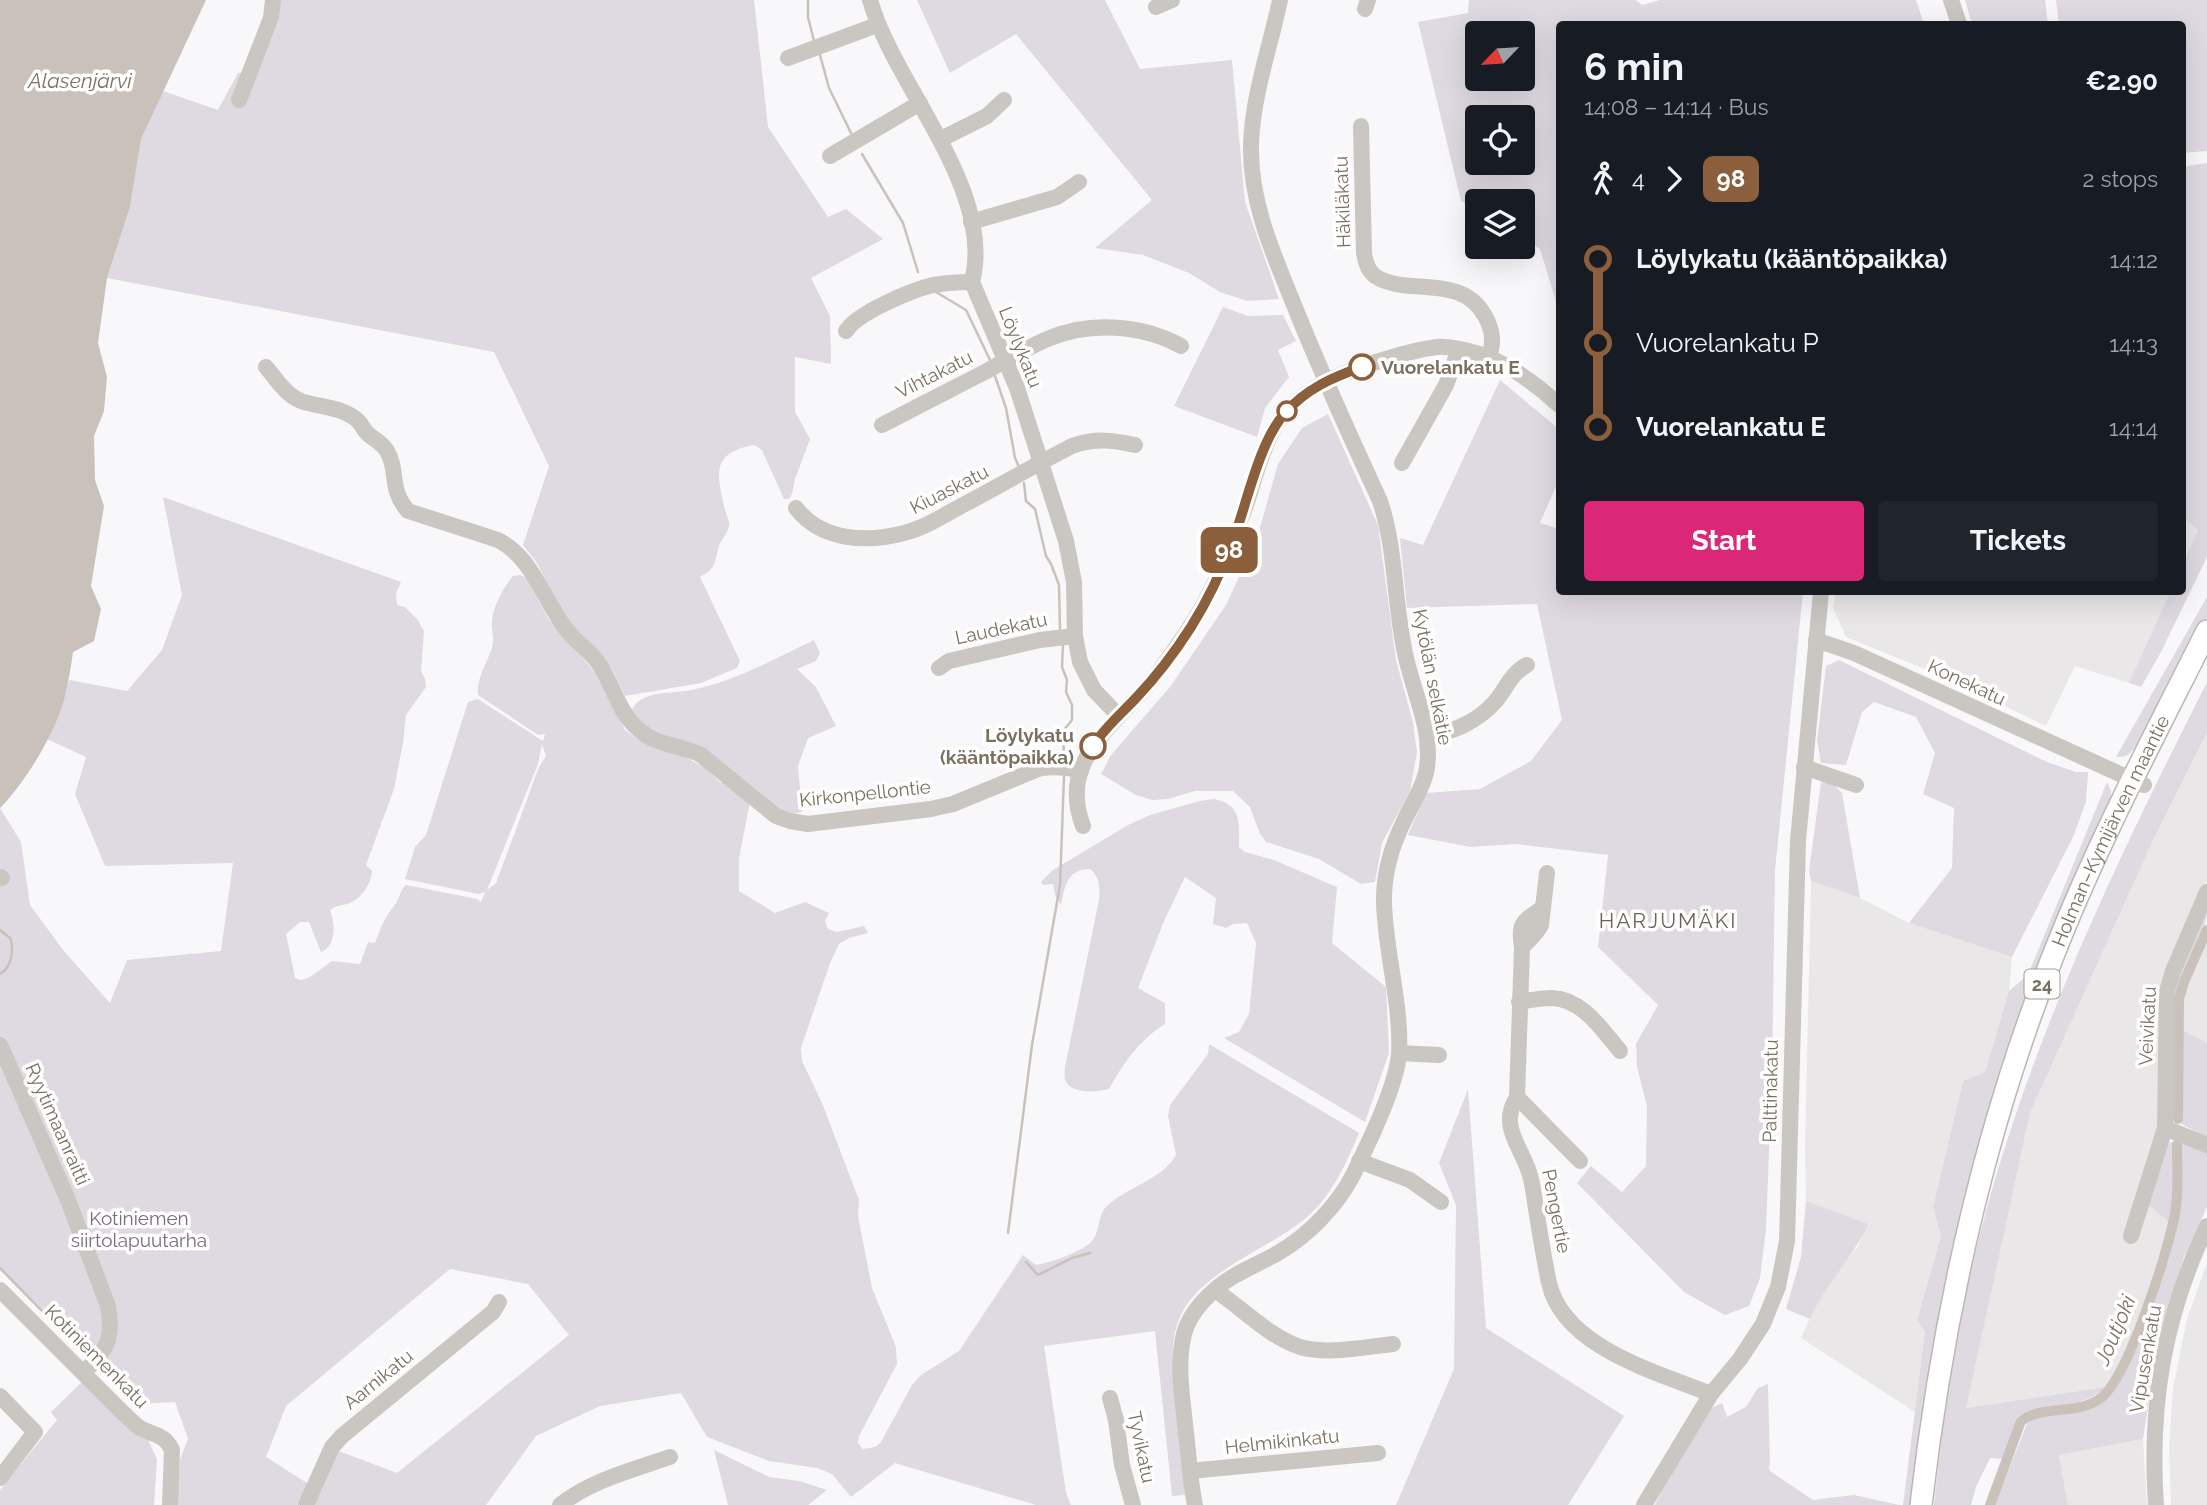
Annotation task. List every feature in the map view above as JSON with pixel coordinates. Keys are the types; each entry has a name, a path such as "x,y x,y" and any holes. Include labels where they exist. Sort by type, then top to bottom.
{"highway":[{"name":"Holman–Kymijärven maantie","path":"2139,782 2207,631"},
{"name":"Holman–Kymijärven maantie","path":"1921,1505 1947,1330 1977,1198 2003,1104 2039,993 2078,895 2207,658"}],"street":[{"path":"239,100 271,18 273,0"},
{"name":"Löylykatu","path":"870,0 877,25 941,139 971,222 976,258 972,282 1006,361 1042,463 1071,562 1075,636 1080,662 1100,698 1118,715"},
{"name":"Kytölän selkätie","path":"1195,1505 1182,1383 1181,1360 1185,1332 1198,1308 1217,1289 1232,1277 1281,1251 1306,1233 1332,1207 1353,1175 1386,1101 1399,1053 1384,898 1394,844 1425,775 1427,738 1404,648 1387,522 1325,381 1262,224 1253,176 1253,124 1280,0"},
{"path":"1951,0 1958,21"},
{"path":"788,58 877,25"},
{"path":"941,139 987,116 1004,100"},
{"path":"830,156 920,103"},
{"name":"Häkiläkatu","path":"1361,127 1364,252 1368,269 1381,279 1443,289 1469,298 1481,309 1493,333 1489,358"},
{"path":"971,222 1058,197 1079,182"},
{"path":"846,331 856,320 922,289 972,282"},
{"name":"Vihtakatu","path":"882,425 1052,337 1077,330 1142,330 1181,346"},
{"path":"1083,826 1075,799 1081,771 1094,744 1152,680 1191,627 1233,541 1267,444 1276,426 1295,403 1325,381 1363,366 1440,346 1489,358 1523,377 1556,403"},
{"path":"1402,463 1446,386 1459,349"},
{"name":"Kirkonpellontie","path":"266,367 289,394 299,400 357,419 366,432 380,442 391,461 399,501 408,511 512,547 529,568 558,618 574,639 598,661 627,718 637,729 648,738 701,755 776,816 808,824 903,813 953,804 1038,769 1058,767 1081,771"},
{"name":"Kiuaskatu","path":"796,508 811,523 842,537 863,539 896,535 919,528 1072,446 1108,439 1135,445"},
{"path":"1816,640 1821,595"},
{"name":"Laudekatu","path":"939,668 949,661 1040,640 1075,636"},
{"name":"Palttinakatu","path":"1644,1505 1712,1394 1763,1324 1778,1287 1787,1241 1797,868 1816,640"},
{"name":"Konekatu","path":"1816,640 1854,653 2139,782"},
{"path":"1427,738 1450,732 1478,719 1496,700 1517,670 1527,665"},
{"path":"1804,767 1856,785"},
{"name":"Pengertie","path":"1547,873 1541,925 1538,932 1530,937 1522,948 1517,1097 1509,1115 1512,1131 1530,1173 1550,1287 1563,1316 1588,1337 1616,1355 1712,1394"},
{"name":"Veivikatu","path":"2131,1236 2165,1128 2167,991 2207,892"},
{"path":"1520,1002 1552,998 1569,1001 1587,1013 1620,1051"},
{"name":"Ryytimaanraitti","path":"0,1045 68,1200 108,1306 111,1322 109,1344 84,1372"},
{"path":"1399,1053 1439,1055"},
{"path":"1517,1097 1580,1161"},
{"path":"2165,1128 2207,1144"},
{"path":"1359,1161 1410,1180 1441,1202"},
{"name":"Vipusenkatu","path":"2155,1505 2154,1417 2165,1344 2183,1280 2207,1226"},
{"path":"1217,1289 1279,1336 1298,1346 1321,1350 1393,1344"},
{"name":"Kotiniemenkatu","path":"0,1290 140,1428 164,1438 169,1443 172,1450 170,1505"},
{"name":"Aarnikatu","path":"306,1505 332,1447 342,1436 493,1312 499,1301"},
{"path":"0,1396 35,1432 0,1478"},
{"name":"Tyvikatu","path":"1110,1398 1122,1465 1133,1505"},
{"name":"Helmikinkatu","path":"1190,1471 1378,1452"},
{"path":"560,1505 604,1479 670,1457"}],"shaded area":[{"path":"2186,520 2198,530 2186,556"},
{"path":"1835,595 2169,595 2129,683 2075,666 2046,726 1949,679 1846,637 1833,608"},
{"path":"2207,733 2207,880 2169,969 2161,1127 2146,1203 2169,1222 2140,1317 2124,1357 2106,1387 1965,1408 2030,1113 2150,847"},
{"path":"1811,881 1860,898 1909,923 2012,957 2009,991 1985,1072 1963,1081 1933,1207 1941,1236 1917,1320 1925,1330 1915,1412 1801,1338 1815,1307 1831,1280 1858,1246 1867,1224 1806,1201"},
{"path":"2207,935 2207,1043 2182,1030 2181,1000"},
{"path":"2207,1263 2207,1505 2171,1505 2169,1446 2173,1388 2187,1319"},
{"path":"2143,1439 2147,1505 2068,1505 2059,1455"}],"green space":[{"path":"281,0 754,0 768,127 828,217 846,209 883,239 811,278 830,316 831,364 795,357 795,412 810,439 789,499 784,499 762,450 754,445 730,454 720,467 720,486 729,526 714,564 700,577 740,661 737,668 701,683 625,696 611,667 606,668 567,621 537,563 523,545 549,466 494,352 107,278 130,207 141,139 163,91 218,110 238,73 258,73 278,23"},
{"path":"917,0 1105,0 1140,69 1232,60 1245,202 1279,299 1247,301 1220,292 1189,273 1143,255 1095,248 1152,200 1016,34 950,73"},
{"path":"1469,0 1636,0 1642,5 1660,0 1916,0 1923,21 1556,21 1556,301 1540,249 1535,246 1535,189 1465,189 1465,204 1461,201 1418,22 1468,13"},
{"path":"1965,0 2045,0 2048,21 1971,21"},
{"path":"2056,0 2207,0 2207,151 2186,153 2186,21 2059,21"},
{"path":"2207,163 2207,557 2141,687 2129,683 2169,595 2186,595 2186,556 2198,530 2186,520 2186,166"},
{"path":"1223,307 1248,316 1283,315 1296,341 1278,350 1289,377 1265,408 1257,437 1174,406"},
{"path":"1500,380 1556,427 1556,486 1540,523 1556,528 1556,595 1803,595 1775,870 1772,1075 1766,1229 1760,1278 1749,1306 1725,1315 1684,1292 1577,1183 1591,1166 1622,1192 1646,1166 1647,1106 1637,1067 1636,1044 1658,1005 1598,947 1608,855 1515,844 1471,847 1408,835 1426,793 1480,789 1531,761 1562,720 1537,604 1407,608 1400,538 1423,545"},
{"path":"1328,414 1378,525 1396,660 1413,722 1417,752 1410,791 1382,843 1375,882 1361,884 1319,859 1266,842 1260,834 1250,807 1233,791 1195,791 1168,799 1152,800 1136,795 1101,774 1111,755 1170,687 1226,605 1257,538 1278,464 1302,428"},
{"name":"Kotiniemen siirtolapuutarha","path":"163,497 401,582 396,594 397,605 405,607 424,631 421,671 426,687 406,715 394,789 366,865 372,871 370,881 352,902 330,910 333,933 326,949 321,952 309,922 300,922 286,934 295,978 301,980 310,977 332,961 360,964 368,942 375,943 385,919 406,885 481,902 485,892 479,894 405,879 415,847 426,835 468,702 478,699 543,741 545,734 538,735 478,695 480,677 493,645 494,609 513,576 521,575 527,579 549,620 560,628 599,678 625,730 637,739 704,767 721,783 725,780 750,802 739,858 739,891 775,913 805,902 829,913 825,921 828,929 837,932 864,926 868,933 839,944 801,1048 802,1061 822,1103 859,1200 858,1216 872,1288 896,1347 897,1364 859,1436 858,1443 863,1449 875,1447 881,1442 912,1385 921,1375 959,1351 1023,1255 1036,1265 1080,1250 1094,1239 1106,1207 1170,1164 1176,1155 1168,1116 1170,1105 1208,1054 1209,1044 1359,1133 1337,1179 1315,1209 1290,1230 1233,1264 1198,1291 1177,1325 1173,1354 1185,1495 1172,1496 1155,1331 1044,1346 1066,1493 1071,1505 1036,1505 895,1463 851,1497 832,1474 817,1468 769,1461 707,1437 681,1393 600,1406 536,1436 486,1505 311,1505 336,1450 397,1473 569,1335 528,1284 450,1269 286,1406 266,1457 310,1485 297,1505 177,1505 180,1459 188,1439 175,1402 134,1404 0,1270 0,808 21,842 30,905 63,950 110,1003 127,960 221,951 233,863 105,866 75,794 86,757 47,739 63,703 69,680 127,691 162,650 182,595","holes":["542,744 546,756 539,767 496,883 487,890 538,764"]},
{"path":"2207,597 2207,617 2138,742 2130,754 2116,757"},
{"path":"814,640 820,653 816,661 797,669 816,687 836,726 808,738 798,766 802,812 791,814 780,811 674,738 646,728 637,720 632,710 642,699 723,681"},
{"path":"1839,660 2047,762 2076,772 2088,772 2086,802 2073,837 2012,957 1909,923 1952,868 1954,808 1923,794 1935,753 1916,717 1874,702 1862,712 1846,765 1821,763 1817,740 1826,666"},
{"path":"2207,682 2207,733 2150,847 2030,1113 1966,1408 2106,1387 2085,1400 2028,1412 2017,1417 2003,1459 1990,1458 1976,1487 1971,1505 1934,1505 1962,1306 2000,1162 2050,1021 2078,952"},
{"path":"1821,782 1833,784 1842,793 1860,898 1811,881 1809,871"},
{"path":"2107,782 2111,799 2021,1020 1976,1156 1945,1286 1911,1505 1903,1505 1925,1331 1917,1320 1941,1236 1933,1207 1963,1081 1985,1072 2009,991 2028,975"},
{"path":"1214,799 1230,805 1234,810 1238,823 1239,847 1245,852 1274,860 1337,887 1332,943 1386,987 1389,1053 1365,1122 1224,1038 1239,1032 1249,1014 1256,943 1247,923 1233,924 1226,928 1213,924 1216,898 1185,877 1164,921 1138,988 1165,1003 1165,1024 1147,1037 1132,1053 1109,1089 1078,1090 1072,1088 1065,1079 1065,1067 1099,900 1099,887 1098,879 1090,869 1076,872 1068,880 1061,905 1053,884 1043,885 1041,882 1053,870 1128,825 1150,815"},
{"path":"2207,907 2200,942 2177,999 2176,1122 2169,1112 2175,983"},
{"path":"2182,1030 2207,1043 2207,1137 2181,1124"},
{"path":"1468,1089 1486,1328 1624,1416 1568,1505 1396,1505 1454,1369 1456,1205 1439,1163"},
{"path":"2175,1140 2174,1194 2169,1222 2146,1203 2166,1145"},
{"path":"2182,1142 2207,1153 2207,1207 2184,1257 2168,1305 2158,1343 2143,1439 2059,1455 2068,1505 1994,1505 2027,1424 2043,1415 2093,1407 2113,1390 2125,1371 2148,1319 2174,1240 2181,1203"},
{"path":"1806,1201 1868,1224 1810,1319 1786,1309 1801,1257"},
{"path":"83,1381 111,1412 148,1440 157,1459 154,1505 0,1505 0,1490 57,1420 51,1412"},
{"path":"1768,1384 1770,1471 1813,1500 1854,1495 1899,1505 1655,1505 1667,1479 1709,1409 1722,1403 1727,1417 1746,1407 1758,1388"},
{"path":"714,1450 769,1477 799,1481 827,1490 808,1505 728,1505"}],"water":[{"name":"Alasenjärvi","path":"0,0 206,0 141,139 130,207 107,278 98,343 107,377 104,411 94,436 95,480 104,506 91,586 101,609 94,641 73,652 64,700 46,743 29,772 0,808"}],"waterway":[{"path":"808,0 808,17 814,41"},
{"path":"820,55 829,88 851,133"},
{"path":"862,154 903,223 918,272"},
{"path":"936,292 966,310 990,360"},
{"path":"995,376 1006,408 1019,467"},
{"path":"1024,483 1026,501 1035,509 1046,556 1059,585 1060,629"},
{"path":"1063,645 1062,667 1067,680 1066,692 1072,705 1072,720 1063,731 1064,758"},
{"path":"1008,1233 1032,1045 1060,885 1064,776"},
{"path":"0,930 11,939 12,949 11,959 0,974"},
{"name":"Joutjoki","path":"2178,1119 2179,999 2207,930"},
{"name":"Joutjoki","path":"1990,1505 2021,1421 2040,1413 2093,1403 2113,1384 2124,1364 2146,1311 2171,1232 2177,1197 2177,1145"},
{"path":"1026,1262 1038,1275 1072,1258 1090,1253"},
{"path":"0,1268 87,1357"},
{"path":"99,1369 137,1407"}],"bus line":[{"name":"98","path":"1093,746 1099,736 1152,680 1191,627 1219,576 1267,444 1284,414 1325,381 1362,367"}],"place":[{"name":"Vuorelankatu E","path":"1362,367"},
{"name":"Löylykatu (kääntöpaikka)","path":"1093,746"}],"district":[{"name":"HARJUMÄKI","path":"1668,920"}]}
